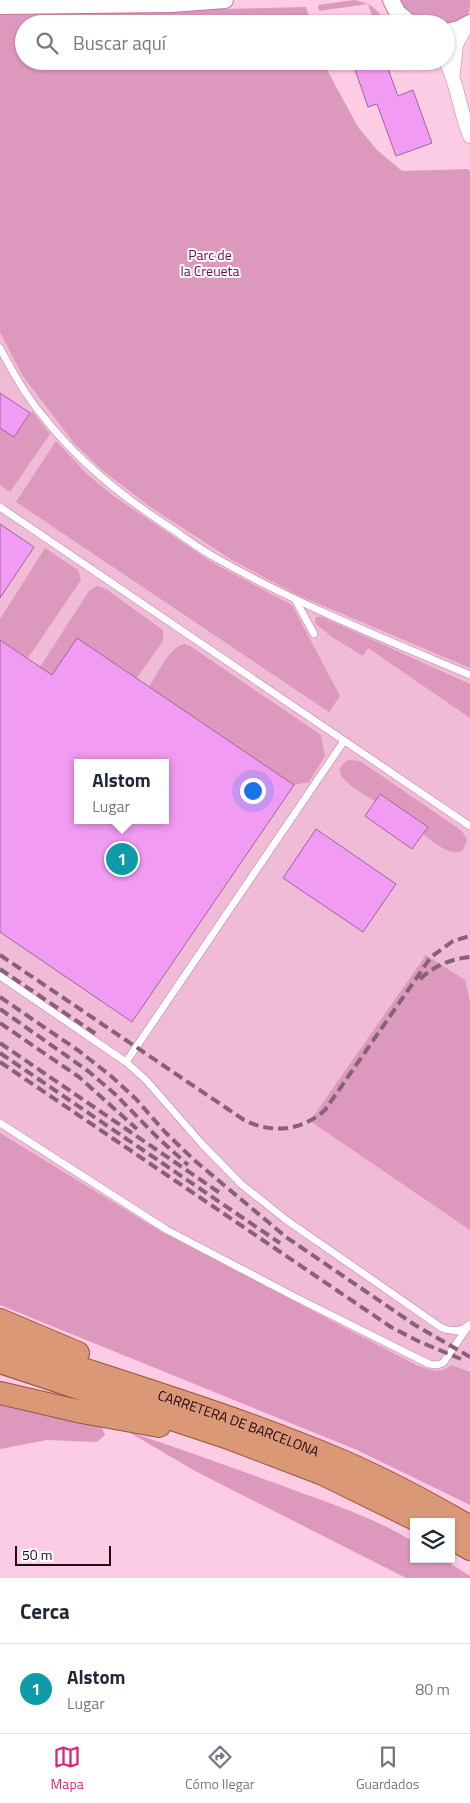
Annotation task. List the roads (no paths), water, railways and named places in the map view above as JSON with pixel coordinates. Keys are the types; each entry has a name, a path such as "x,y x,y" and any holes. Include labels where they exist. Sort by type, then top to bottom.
{"highway":[{"path":"0,1320 117,1368 219,1414"},
{"name":"CARRETERA DE BARCELONA","path":"0,1342 219,1414 344,1462 430,1504 470,1527"},
{"name":"CARRETERA DE BARCELONA","path":"0,1362 226,1438 323,1474 413,1518"},
{"path":"0,1393 122,1420 226,1438"},
{"path":"455,1540 470,1549"}],"street":[{"path":"0,6 171,4 225,0"},
{"path":"389,1 400,15"},
{"path":"455,29 468,24"},
{"path":"455,52 456,45 468,24"},
{"path":"450,70 470,136"},
{"path":"452,74 453,70"}],"lane":[{"path":"0,348 41,415 107,483 137,506 215,558 296,600 470,675"},
{"path":"0,507 470,826"},
{"path":"296,600 314,634"},
{"path":"126,1062 344,741"},
{"path":"0,976 126,1062 146,1080 221,1165 272,1208 442,1328 464,1329 470,1323"},
{"path":"0,1122 167,1230 429,1364 436,1366 443,1363 470,1323"}],"railway":[{"path":"0,955 244,1120 276,1129 297,1126 316,1117 325,1110 431,957 453,941 470,936"},
{"path":"420,979 431,970 443,964 456,959 470,957"},
{"path":"0,969 96,1034"},
{"path":"0,997 79,1051 111,1076 136,1099 165,1132 194,1160 286,1237 415,1325 470,1357"},
{"path":"0,1009 88,1071 115,1094 158,1138 188,1165"},
{"path":"0,1023 79,1077 137,1129"},
{"path":"0,1043 223,1195"},
{"path":"0,1053 280,1243"},
{"path":"0,1062 391,1327 420,1342 461,1359"}],"place":[{"name":"Alstom","path":"122,859"}],"park label":[{"name":"Parc de la Creueta","path":"210,262"}]}
